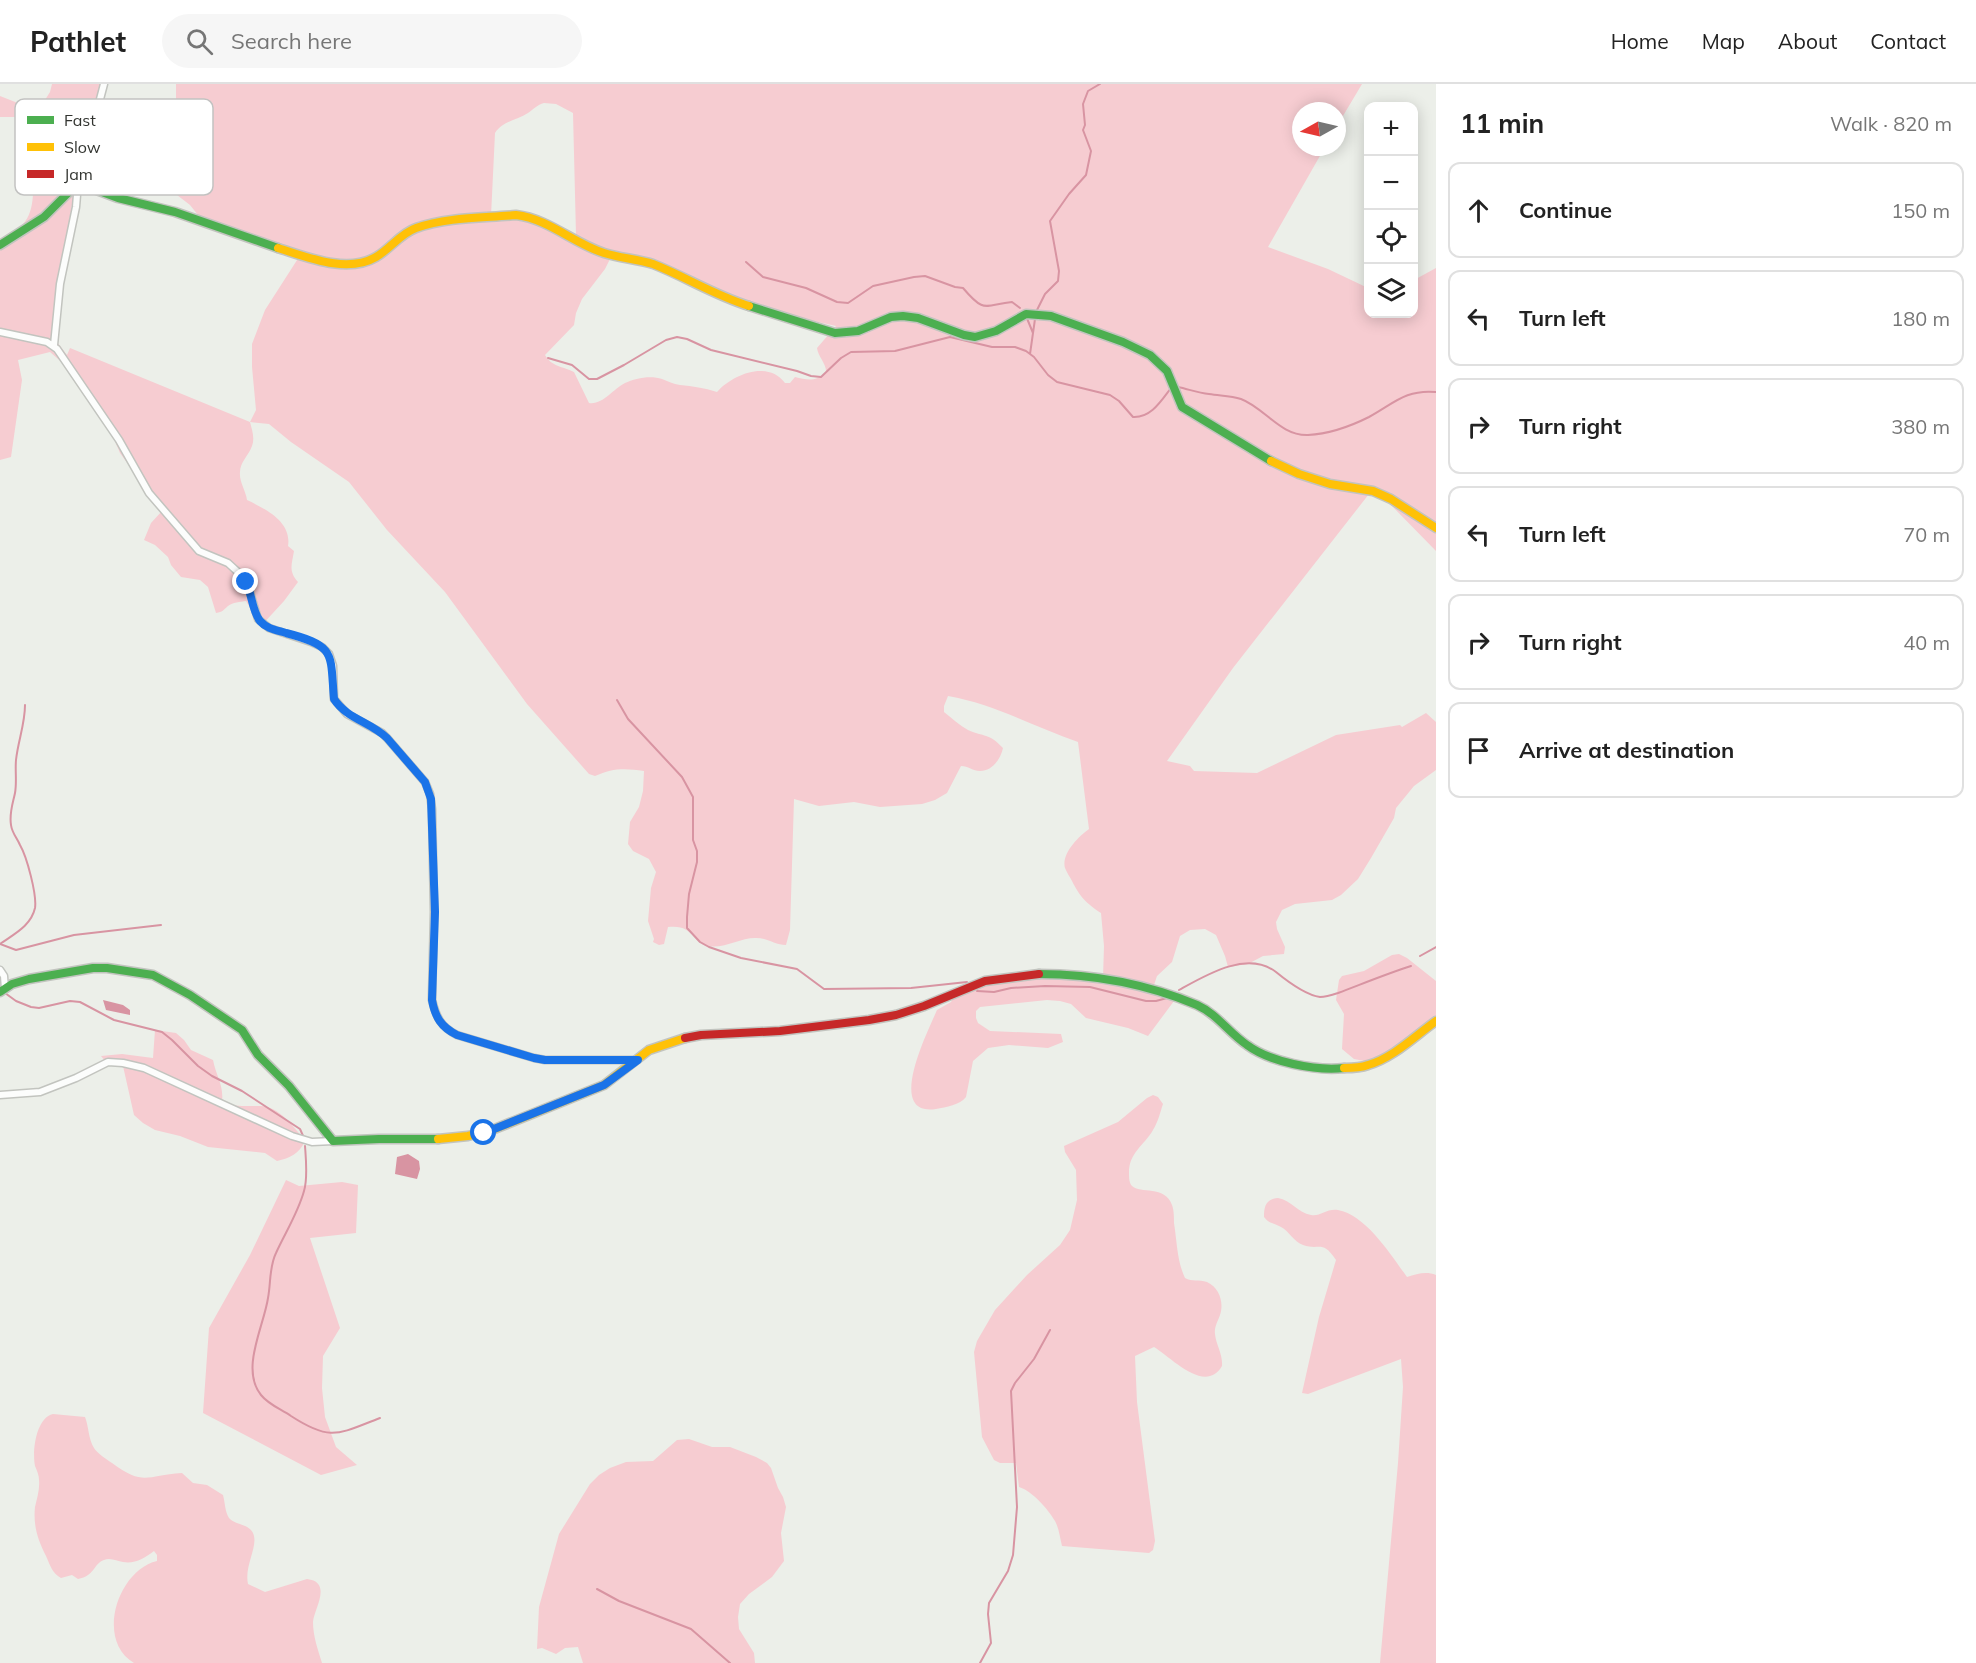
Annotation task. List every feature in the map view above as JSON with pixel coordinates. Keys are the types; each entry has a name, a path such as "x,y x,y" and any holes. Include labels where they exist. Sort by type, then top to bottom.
{"street":[{"path":"100,99 104,84"},
{"path":"0,245 44,217 66,195"},
{"path":"77,195 60,284 54,345 119,440 149,494 199,551 228,563 240,574 249,589 256,615 262,623 274,630 312,642 326,650 331,660 334,699 347,714 382,733 425,782 431,799 435,912 432,1000 440,1023 448,1031 457,1035 534,1058 638,1060"},
{"path":"110,195 175,212 264,244 330,264 352,264 375,258 413,229 435,222 525,216 542,222 603,253 660,267 724,298 835,333 858,331 891,317 903,315 975,337 996,331 1026,314 1051,316 1123,342 1150,356 1171,377 1182,407 1193,416 1266,458 1315,480 1362,488 1383,495 1436,528"},
{"path":"0,332 54,345"},
{"path":"2,991 12,984 29,979 93,968 153,975 190,995 242,1030 253,1049 289,1086 333,1141"},
{"path":"0,970 4,976 2,991"},
{"path":"0,1095 40,1092 76,1078 102,1064 123,1063 144,1068 292,1136 312,1142 376,1138 444,1140 484,1133 604,1085 660,1044 686,1036 756,1034 896,1016 985,981 1048,974 1082,975 1115,980 1170,995 1199,1006 1218,1019 1246,1045 1273,1058 1310,1067 1338,1069 1366,1066 1377,1062 1436,1021"}],"shaded area":[{"path":"52,84 101,84 97,99 46,99"},
{"path":"176,84 1362,84 1346,111 1346,102 1292,102 1292,156 1320,156 1268,247 1328,269 1364,286 1364,318 1418,318 1418,278 1436,268 1436,551 1389,503 1369,494 1233,668 1167,761 1190,766 1194,771 1257,773 1336,735 1400,725 1402,727 1426,713 1436,722 1436,770 1414,786 1396,808 1394,818 1358,879 1341,895 1332,900 1295,904 1282,910 1276,922 1285,947 1284,954 1263,956 1248,964 1228,967 1216,935 1205,929 1190,930 1180,936 1172,962 1157,976 1152,991 1177,997 1148,1036 1128,1028 1086,1018 1071,1004 1060,1001 1047,1000 980,1007 976,1011 978,1023 990,1031 1061,1034 1063,1042 1048,1048 1009,1045 988,1048 973,1061 966,1097 963,1100 936,1109 921,1108 913,1100 911,1086 919,1052 937,1010 951,1002 956,993 1011,976 1103,978 1104,946 1101,913 1081,896 1064,863 1076,841 1089,829 1078,742 982,704 948,696 944,712 968,730 998,743 1003,748 998,760 985,770 977,771 961,766 947,793 922,804 880,807 854,802 819,806 794,799 790,930 786,945 755,938 714,947 698,941 683,928 668,927 664,944 659,945 653,942 648,921 651,888 656,872 649,859 633,851 628,844 630,822 639,807 643,791 644,771 619,769 595,776 589,774 527,704 445,592 387,530 349,482 269,424 250,422 256,410 252,344 265,310 299,257 202,220 190,205 177,195 213,195 213,99 176,99","holes":["544,103 556,104 573,113 576,235 558,231 542,221 491,216 495,133 498,129","611,257 665,270 738,302 836,326 817,348 826,373 811,379 795,377 790,383 785,383 778,376 769,372 751,372 732,380 717,392 677,385 653,377 643,378 625,383 599,402 589,403 574,372 554,364 545,355 574,325 582,299 605,269"]},
{"path":"0,96 15,102 15,117 0,117"},
{"path":"33,195 74,195 57,292 57,342 67,355 70,348 250,422 253,443 240,468 247,500 269,512 282,523 286,530 288,546 294,551 292,571 298,582 261,626 246,601 232,604 216,613 208,587 200,580 181,577 171,565 168,557 155,545 144,540 151,523 162,511 120,453 114,439 65,365 50,352 18,360 22,380 11,457 0,460 0,240 24,223"},
{"path":"1399,954 1436,981 1436,1028 1416,1036 1370,1062 1354,1059 1342,1049 1344,1014 1336,1000 1339,980 1342,976 1364,971 1392,955"},
{"path":"103,1000 123,1005 130,1010 130,1015 106,1010"},
{"path":"155,1030 176,1033 191,1050 213,1060 221,1085 222,1102 267,1107 280,1113 305,1141 300,1149 290,1157 277,1161 265,1153 208,1147 180,1136 155,1130 143,1123 134,1115 123,1066 106,1062 101,1056 122,1054 153,1058"},
{"path":"1153,1095 1158,1097 1163,1104 1155,1127 1131,1160 1130,1182 1136,1188 1158,1192 1169,1199 1173,1209 1179,1258 1185,1278 1207,1282 1218,1292 1221,1310 1215,1331 1222,1366 1215,1374 1207,1377 1188,1371 1154,1347 1135,1356 1137,1402 1155,1541 1153,1550 1149,1553 1062,1546 1058,1527 1052,1516 1034,1496 1019,1487 1016,1463 1000,1463 994,1460 982,1437 974,1352 977,1341 995,1310 1027,1275 1060,1245 1070,1230 1077,1200 1076,1170 1064,1146 1118,1122"},
{"path":"408,1154 419,1161 420,1169 417,1179 395,1174 397,1157"},
{"path":"286,1180 299,1186 342,1182 358,1185 356,1233 310,1238 340,1328 323,1356 322,1388 325,1417 336,1447 357,1465 321,1475 203,1413 209,1328 250,1255"},
{"path":"1278,1198 1311,1215 1334,1210 1348,1213 1377,1237 1407,1277 1425,1273 1436,1275 1436,1663 1380,1663 1398,1463 1403,1387 1401,1359 1308,1394 1302,1393 1319,1317 1336,1260 1324,1248 1300,1244 1284,1229 1264,1217 1266,1204"},
{"path":"53,1414 85,1417 92,1444 96,1450 107,1460 132,1475 146,1478 182,1473 193,1483 207,1485 223,1495 229,1518 253,1533 254,1544 248,1570 248,1584 265,1592 307,1579 319,1585 320,1597 313,1622 322,1663 134,1663 122,1652 116,1639 114,1623 116,1607 122,1591 131,1578 143,1567 157,1561 157,1555 154,1551 132,1562 106,1559 100,1562 91,1573 78,1579 72,1575 61,1578 53,1571 35,1527 35,1507 39,1483 34,1452 39,1428 47,1417"},
{"path":"689,1439 712,1447 730,1447 767,1463 786,1507 781,1533 784,1561 772,1577 749,1594 740,1604 739,1629 754,1653 755,1663 583,1663 578,1647 565,1648 556,1654 542,1648 537,1649 539,1607 559,1534 590,1484 610,1468 626,1462 653,1461 677,1440"}],"waterway":[{"path":"1037,310 1045,294 1058,281 1059,271 1050,221 1086,175 1091,151 1083,130 1085,125 1083,104 1088,91 1100,84"},
{"path":"746,262 763,277 806,288 837,302 848,303 873,286 925,276 963,288 981,305 990,306 1012,302 1020,308"},
{"path":"1026,316 1033,333"},
{"path":"1030,354 1035,319"},
{"path":"548,358 572,365 589,379 597,379 666,340 677,337 711,350 821,377 851,352 895,351 950,337 992,347 1015,347 1026,351 1057,382 1110,395 1119,401 1133,417 1150,412 1171,388"},
{"path":"1178,387 1241,399 1289,431 1308,435 1332,431 1355,423 1408,395 1436,392"},
{"path":"617,700 628,719 682,777 693,797 693,840 697,851 697,862 689,894 687,928 700,942 741,958 797,969 824,989 911,988 967,982"},
{"path":"0,944 26,925 35,908 28,867 23,851 12,831 11,821 16,789 16,760 25,705"},
{"path":"0,944 16,950 74,935 161,925"},
{"path":"1420,956 1436,947"},
{"path":"1179,990 1227,967 1252,963 1265,966 1303,991 1322,997 1411,966"},
{"path":"977,991 994,992 1011,988 1045,986 1090,987 1146,1001 1167,998"},
{"path":"5,993 16,1001 39,1008 70,1001 80,1002 114,1020 162,1032 198,1066 242,1091 300,1129 304,1138"},
{"path":"305,1146 305,1186 272,1264 266,1309 253,1360 255,1385 261,1395 271,1404 316,1430 335,1433 380,1418"},
{"path":"980,1663 991,1643 989,1603 1008,1571 1013,1555 1017,1507 1011,1391 1034,1359 1050,1330"},
{"path":"597,1589 619,1601 691,1629 730,1663"}],"traffic: fast":[{"path":"0,245 44,217 66,195"},
{"path":"110,195 175,212 278,248"},
{"path":"749,306 835,333 858,331 891,317 903,316 918,318 975,337 996,331 1026,314 1051,316 1123,342 1150,355 1167,371 1182,407 1271,461"},
{"path":"0,992 12,984 29,979 93,968 153,975 190,995 242,1030 258,1055 289,1086 333,1141 438,1139"},
{"path":"1039,974 1100,978 1159,991 1204,1009 1257,1051 1280,1061 1307,1067 1344,1068"}],"traffic: slow":[{"path":"278,248 327,262 353,264 376,257 405,234 428,224 516,215 539,221 604,253 653,264 749,306"},
{"path":"1271,461 1299,474 1330,484 1373,491 1391,499 1436,528"},
{"path":"1344,1068 1356,1068 1377,1062 1404,1046 1436,1021"},
{"path":"438,1139 468,1136 492,1130 604,1085 649,1050 685,1038"}],"traffic: jam":[{"path":"685,1038 701,1035 780,1031 869,1020 896,1015 924,1006 985,981 1039,974"}],"route":[{"path":"246,582 258,619 269,628 312,642 326,650 333,666 334,699 347,714 382,733 429,789 435,912 432,1000 440,1023 448,1031 457,1035 534,1058 638,1060 604,1085 484,1133"}]}
